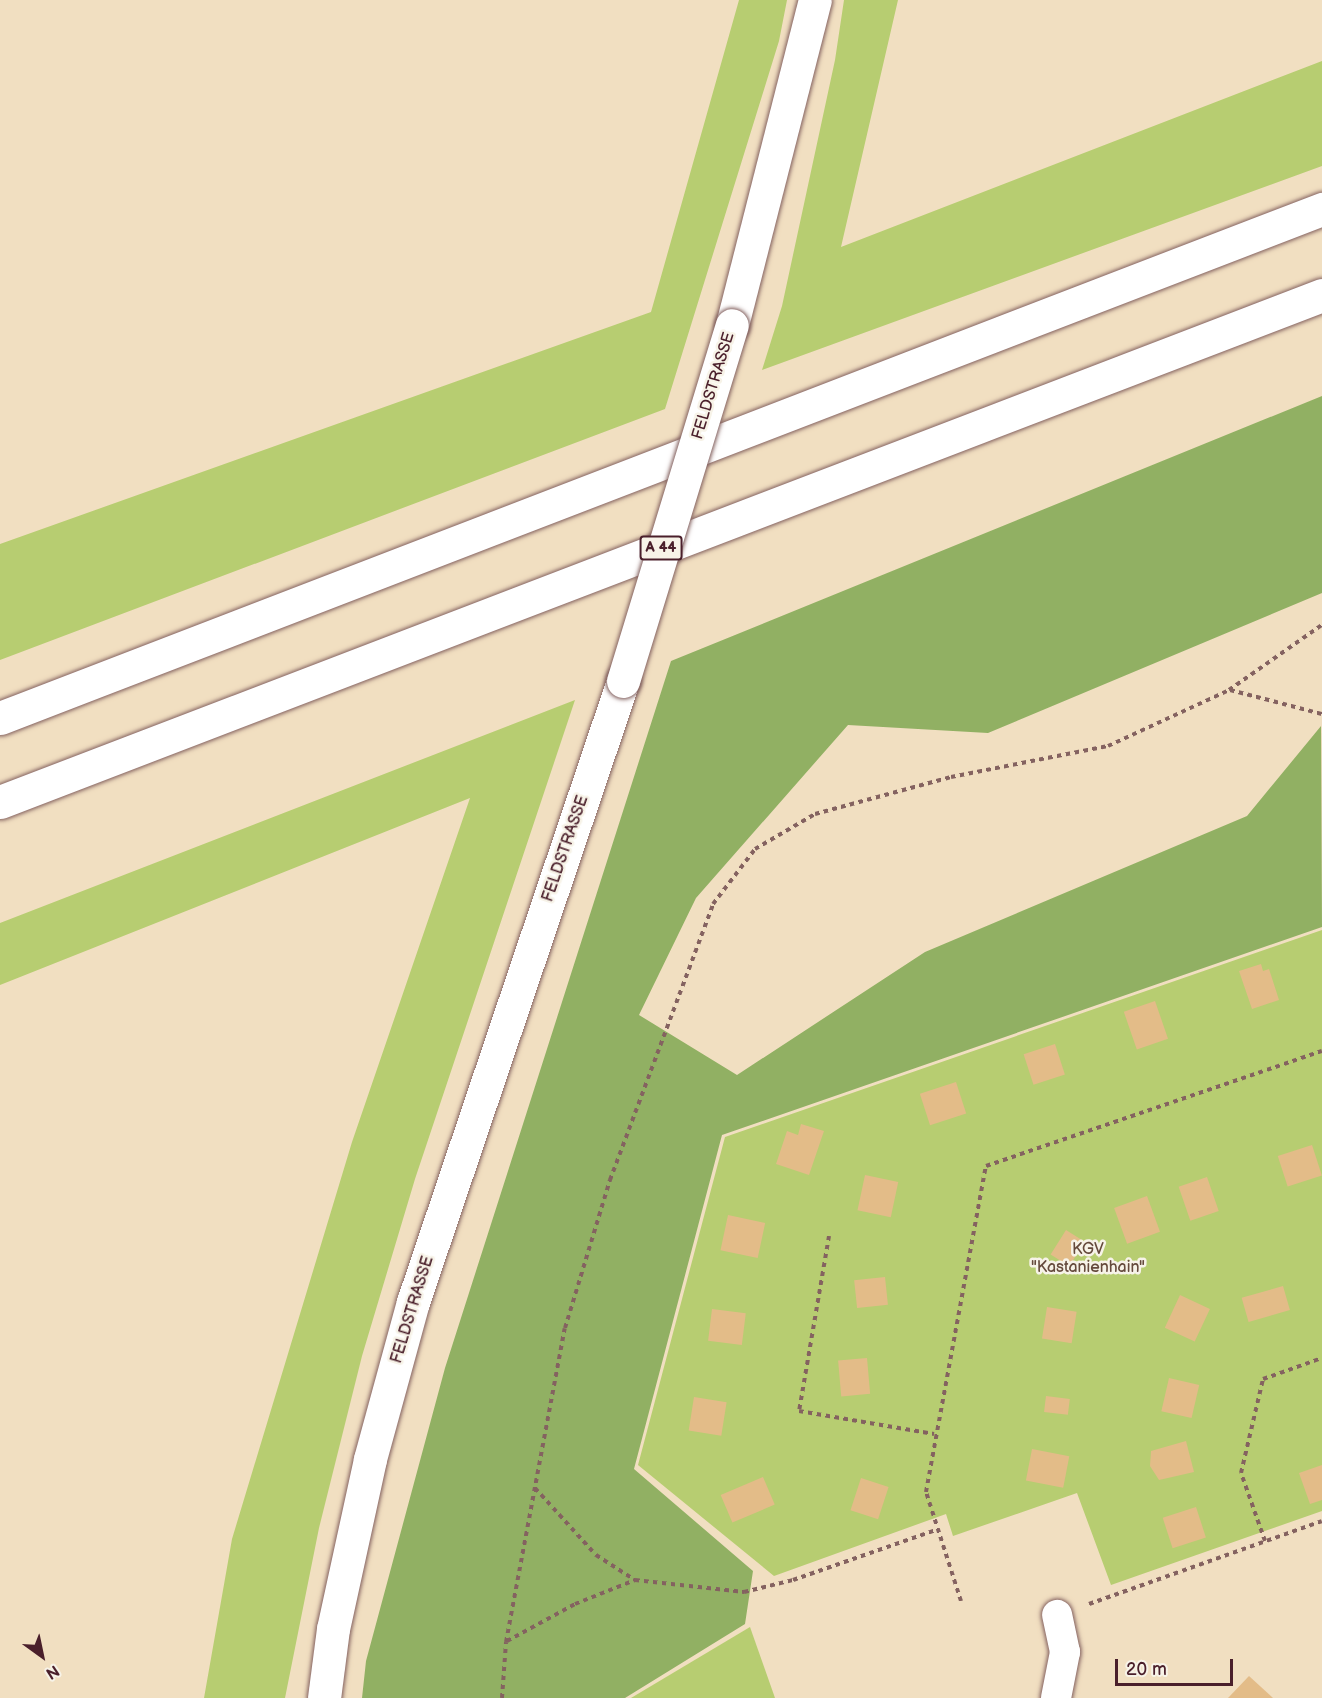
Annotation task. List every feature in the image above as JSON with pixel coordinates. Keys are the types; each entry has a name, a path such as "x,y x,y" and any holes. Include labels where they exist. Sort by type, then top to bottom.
{"main road":[{"name":"FELDSTRASSE","path":"324,1698 333,1629 370,1459 413,1302 623,681 732,325 815,0"},
{"path":"0,718 1322,209"},
{"name":"A 44","path":"0,802 1322,295"}],"street":[{"path":"1056,1698 1065,1652 1058,1615"}],"path":[{"path":"502,1698 506,1642 565,1328 610,1180 713,904 755,849 815,814 951,777 1108,746 1229,690 1322,625"},
{"path":"1229,690 1322,714"},
{"path":"961,1600 936,1530 926,1492 934,1434 986,1166 1322,1051"},
{"path":"829,1236 799,1411 934,1434"},
{"path":"1265,1541 1241,1473 1263,1379 1322,1358"},
{"path":"535,1488 596,1555 635,1580 744,1592 793,1580 936,1530"},
{"path":"1058,1615 1322,1521"},
{"path":"506,1642 575,1604 635,1580"}],"green space":[{"path":"739,0 787,0 779,41 665,409 0,660 0,544 651,312"},
{"path":"844,0 898,0 841,247 1322,61 1322,166 762,370 782,306 835,60"},
{"path":"1322,396 1322,593 988,733 848,725 696,898 639,1015 737,1075 925,952 1247,816 1321,726 1322,927 722,1135 634,1469 753,1571 745,1624 625,1698 362,1698 366,1661 445,1368 671,661"},
{"path":"575,700 415,1179 362,1356 319,1528 285,1698 204,1698 232,1539 352,1142 470,798 0,985 0,923"},
{"name":"KGV \"Kastanienhain\"","path":"1322,930 1322,1511 1111,1585 1077,1493 953,1536 946,1514 774,1576 638,1465 725,1137"},
{"path":"750,1627 775,1698 631,1698"}],"building":[{"path":"1261,964 1263,971 1269,969 1279,1000 1252,1009 1239,971"},
{"path":"1155,1001 1168,1039 1137,1050 1124,1012"},
{"path":"1055,1044 1065,1074 1034,1085 1024,1054"},
{"path":"956,1082 966,1113 930,1125 920,1094"},
{"path":"801,1124 824,1131 809,1175 776,1164 787,1131 798,1135"},
{"path":"1312,1145 1322,1175 1288,1187 1278,1156"},
{"path":"865,1175 898,1182 891,1217 858,1210"},
{"path":"1207,1177 1219,1211 1190,1221 1179,1187"},
{"path":"1147,1196 1160,1232 1127,1244 1114,1208"},
{"path":"728,1215 765,1223 758,1258 721,1250"},
{"path":"1066,1230 1085,1242 1069,1266 1051,1255"},
{"path":"885,1277 888,1305 857,1308 854,1280"},
{"path":"1283,1286 1290,1310 1249,1322 1242,1298"},
{"path":"1180,1295 1210,1309 1195,1342 1165,1328"},
{"path":"1047,1307 1077,1312 1072,1343 1042,1339"},
{"path":"712,1309 746,1313 742,1345 708,1341"},
{"path":"867,1358 870,1394 841,1396 838,1361"},
{"path":"1169,1378 1199,1385 1192,1418 1161,1411"},
{"path":"1046,1396 1070,1399 1068,1415 1044,1412"},
{"path":"694,1397 727,1402 721,1436 689,1431"},
{"path":"1186,1441 1194,1472 1159,1480 1150,1466 1151,1451"},
{"path":"1032,1449 1069,1456 1063,1488 1026,1480"},
{"path":"1322,1465 1322,1500 1310,1504 1299,1473"},
{"path":"763,1477 775,1505 732,1523 721,1495"},
{"path":"861,1478 889,1487 878,1519 850,1510"},
{"path":"1196,1507 1206,1537 1173,1548 1163,1518"},
{"path":"1249,1676 1273,1698 1228,1698"}]}
